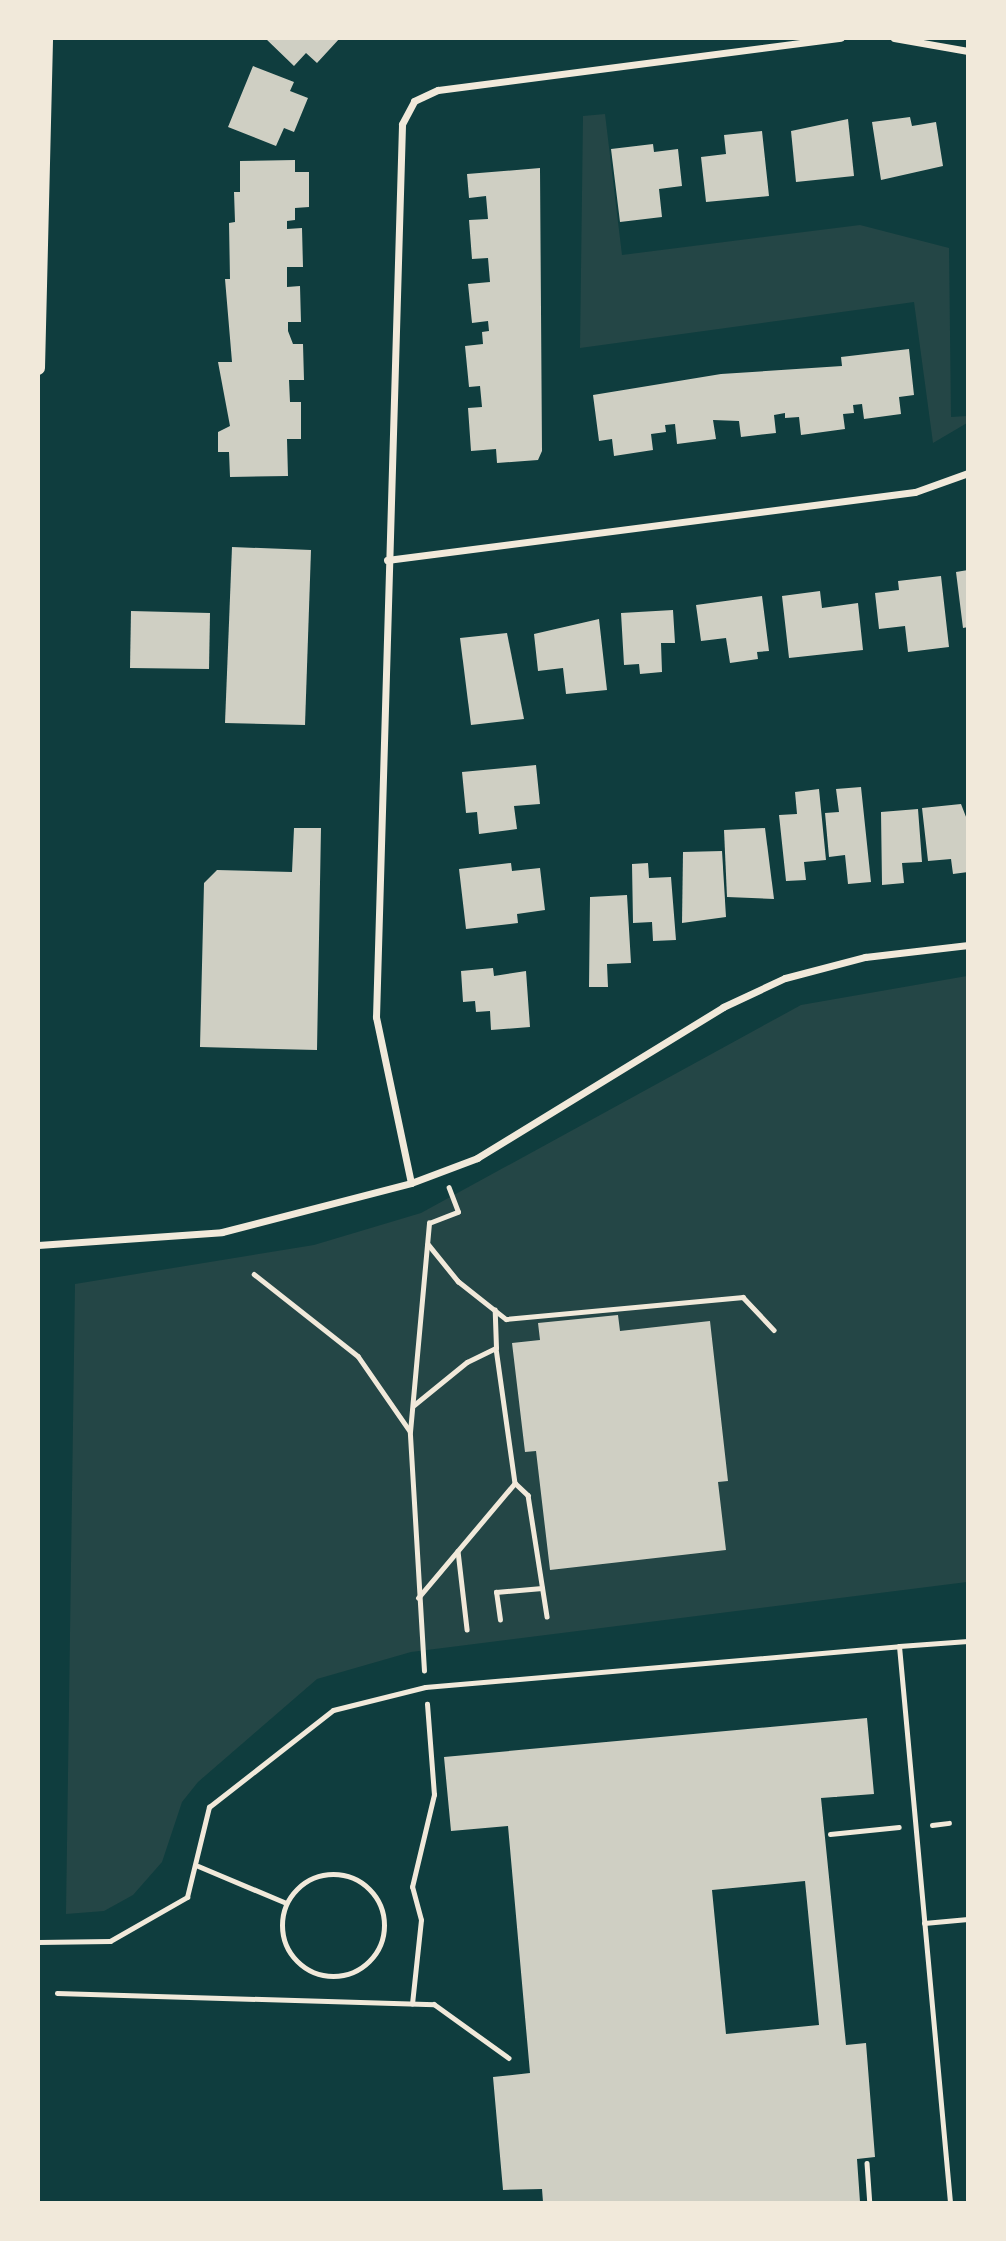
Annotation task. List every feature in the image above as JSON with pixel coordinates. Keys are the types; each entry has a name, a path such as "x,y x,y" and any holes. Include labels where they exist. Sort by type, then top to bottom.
{"main road":[{"path":"38,368 46,38"}],"street":[{"path":"411,1183 376,1017 396,152 414,101 438,90 841,38"},
{"path":"894,38 968,51"},
{"path":"387,560 915,492 968,473"},
{"path":"38,1245 222,1232 411,1183 477,1158 723,1007 785,978 865,957 968,945"}],"lane":[{"path":"38,1942 110,1941 187,1898 198,1866 209,1807 333,1710 425,1687 968,1641"},
{"path":"899,1646 950,2203"},
{"path":"198,1866 286,1903"},
{"path":"352,1877 379,1899 385,1933 379,1950 353,1973 318,1974 290,1954 283,1938 286,1903 307,1880 352,1877"},
{"path":"924,1923 968,1919"}],"path":[{"path":"412,2004 421,1920 412,1887 434,1795 418,1599 410,1432 429,1223 458,1212 444,1171"},
{"path":"428,1243 458,1281 495,1310 522,1320 743,1297 774,1330"},
{"path":"254,1274 358,1356 410,1432"},
{"path":"495,1310 496,1348 515,1483 528,1495 547,1617"},
{"path":"414,1405 467,1362 496,1348"},
{"path":"418,1599 515,1483"},
{"path":"458,1550 467,1629"},
{"path":"500,1620 496,1592 542,1588"},
{"path":"830,1834 949,1823"},
{"path":"57,1993 434,2004 509,2058"},
{"path":"867,2163 870,2203"}],"shaded area":[{"path":"605,114 622,255 860,225 949,248 951,417 967,416 967,423 933,443 914,302 580,348 583,116"},
{"path":"967,976 967,1582 411,1652 317,1679 198,1782 182,1802 162,1862 133,1895 104,1911 66,1914 75,1284 314,1245 421,1213 801,1005"}],"building":[{"path":"265,38 340,38 317,63 306,53 294,66"},
{"path":"253,66 294,82 290,91 308,98 294,132 284,128 276,146 228,127"},
{"path":"910,117 912,126 936,122 943,166 881,180 872,122"},
{"path":"848,119 854,176 796,182 791,131"},
{"path":"762,131 769,196 706,202 701,157 726,154 724,135"},
{"path":"653,144 654,152 678,149 682,186 659,189 662,217 620,222 611,149"},
{"path":"295,160 295,172 309,172 309,207 295,208 295,220 287,221 287,229 302,228 303,267 287,267 287,287 300,286 301,322 288,322 288,331 293,344 303,344 304,380 289,380 290,402 301,402 301,439 287,439 288,476 230,477 229,452 218,452 218,432 230,426 218,362 232,362 225,279 230,279 229,223 235,222 234,192 240,192 240,161"},
{"path":"540,168 542,451 538,460 497,463 496,449 471,451 468,408 482,407 480,386 469,387 465,346 483,344 482,332 489,331 488,321 472,323 468,284 490,282 488,258 472,259 469,220 488,219 486,196 469,198 467,174"},
{"path":"909,349 914,395 899,397 901,414 864,419 862,404 853,405 854,413 843,414 845,429 801,435 799,417 785,418 785,413 774,415 776,433 741,437 739,421 713,420 716,439 677,444 675,424 665,425 666,432 651,434 653,450 614,456 612,439 599,441 593,395 721,374 842,366 841,357"},
{"path":"232,547 311,550 305,725 225,723"},
{"path":"968,570 968,627 963,628 956,572"},
{"path":"941,576 949,647 908,652 905,626 879,629 875,593 899,590 898,581"},
{"path":"820,591 822,608 858,603 863,650 789,658 782,596"},
{"path":"762,596 769,651 757,652 758,659 730,663 726,638 701,641 696,605"},
{"path":"673,610 675,643 661,643 662,672 640,674 639,664 624,665 621,613"},
{"path":"131,611 210,613 209,669 130,668"},
{"path":"599,619 607,690 566,694 563,668 538,671 534,634"},
{"path":"507,633 524,719 471,725 460,638"},
{"path":"536,765 540,804 514,806 517,829 479,834 477,812 466,813 462,772"},
{"path":"861,787 871,882 848,884 845,855 829,857 825,813 839,812 836,789"},
{"path":"819,789 826,860 804,862 806,880 786,881 779,815 797,814 795,792"},
{"path":"961,804 968,822 968,872 953,874 951,859 928,861 922,808"},
{"path":"918,809 922,862 902,863 904,883 882,885 881,812"},
{"path":"294,828 321,828 317,1050 200,1047 204,883 217,870 292,872"},
{"path":"765,828 774,899 727,897 724,830"},
{"path":"722,851 726,917 682,923 683,852"},
{"path":"511,863 512,871 540,868 545,910 517,914 518,923 466,929 459,869"},
{"path":"648,863 649,878 671,877 676,940 653,941 652,922 633,923 632,864"},
{"path":"627,895 631,963 607,964 608,987 589,987 590,897"},
{"path":"493,968 494,976 526,971 530,1027 491,1030 490,1011 476,1012 475,1001 463,1002 461,971"},
{"path":"618,1315 620,1331 710,1321 728,1481 718,1482 726,1550 550,1570 536,1451 525,1452 512,1343 540,1340 538,1323"},
{"path":"867,1718 874,1794 821,1798 846,2045 866,2043 875,2157 857,2159 860,2202 543,2202 542,2189 503,2190 493,2077 530,2073 508,1826 451,1831 444,1757","holes":["805,1881 819,2025 726,2034 712,1890"]}]}
